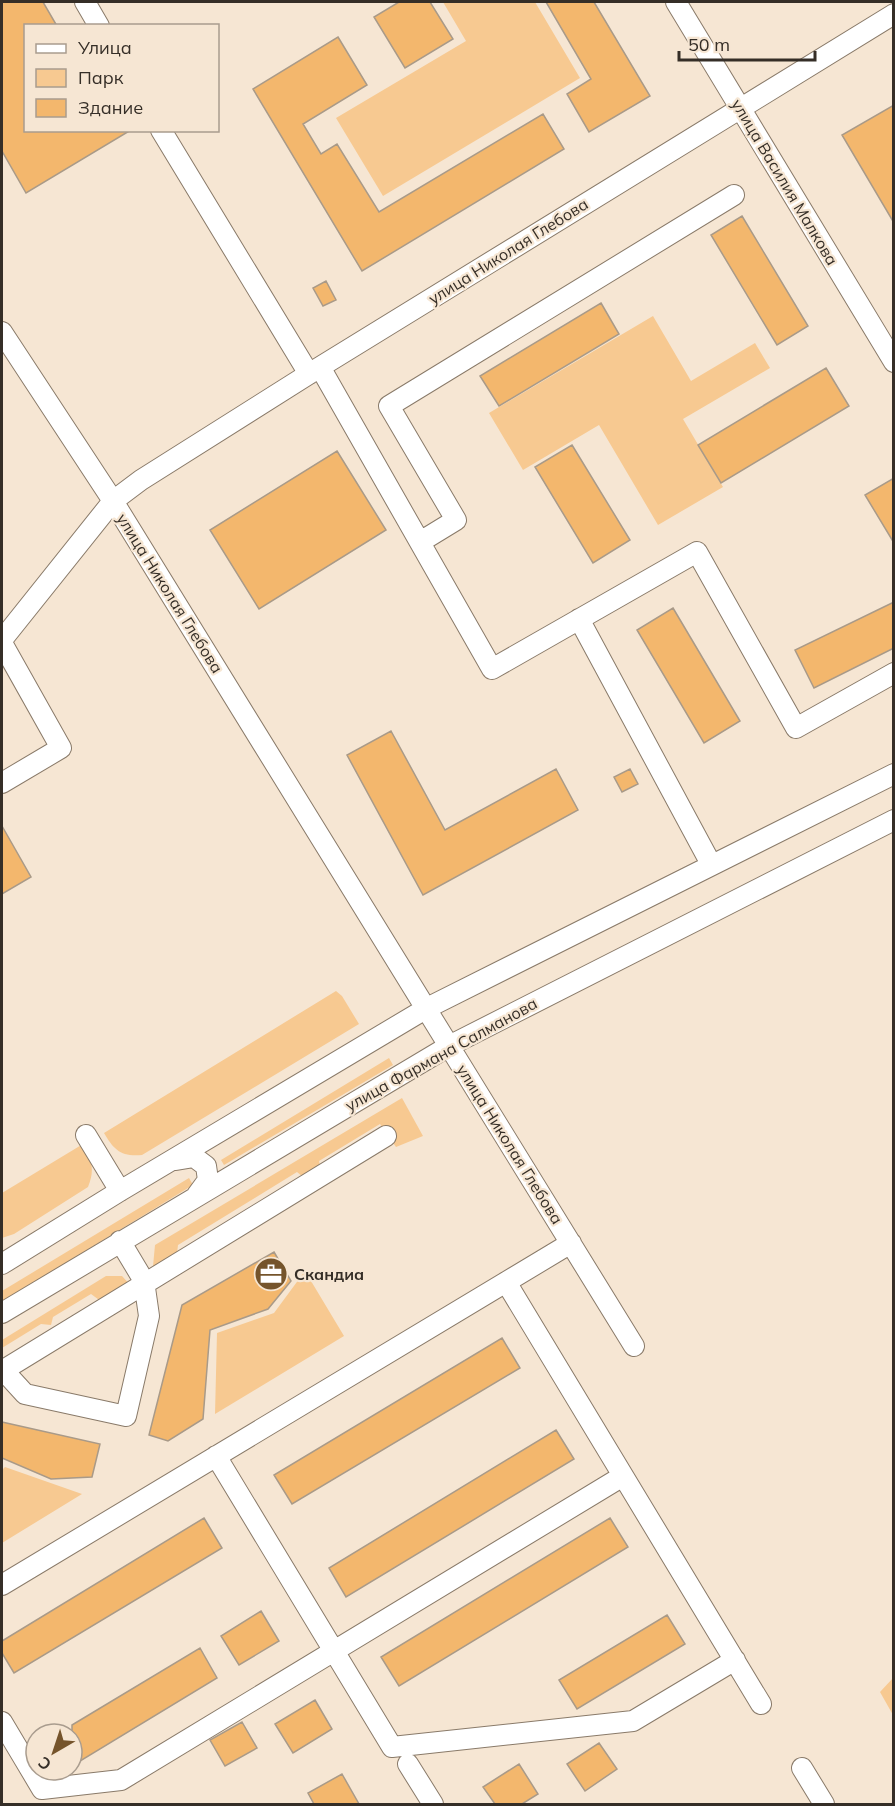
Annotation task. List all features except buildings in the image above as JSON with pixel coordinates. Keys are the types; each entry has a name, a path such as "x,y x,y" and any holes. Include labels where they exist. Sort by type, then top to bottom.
{"street":[{"path":"85,2 98,24"},
{"name":"улица Василия Малкова","path":"676,2 894,362"},
{"name":"улица Николая Глебова","path":"634,1346 113,501 141,480 314,370 894,14"},
{"path":"162,132 420,542 492,669 697,552 796,728 894,673"},
{"path":"420,542 456,520 389,406 734,195"},
{"path":"2,332 113,501 2,641 61,748 2,783"},
{"path":"579,619 711,864"},
{"path":"2,1264 427,1008 894,774"},
{"name":"улица Фармана Салманова","path":"2,1313 449,1046 894,820"},
{"path":"86,1135 120,1191"},
{"path":"120,1241 144,1281 149,1316 126,1416 25,1394 2,1370 144,1281 386,1136"},
{"path":"176,1160 194,1157 206,1166 208,1180 197,1195"},
{"path":"2,1585 572,1243"},
{"path":"506,1282 761,1704"},
{"path":"216,1456 392,1747 633,1721 735,1660"},
{"path":"2,1722 46,1796 121,1780 623,1476"},
{"path":"408,1764 433,1804"},
{"path":"802,1768 824,1804"}],"green space":[{"path":"443,2 535,2 580,78 383,196 336,118 466,41"},
{"path":"653,316 691,381 755,343 770,368 683,419 723,487 658,525 599,425 523,470 489,413"},
{"path":"336,991 342,996 359,1024 142,1155 129,1155 119,1151 104,1133"},
{"path":"389,1058 393,1065 224,1165 221,1160"},
{"path":"402,1098 423,1136 396,1147 380,1124 319,1161 322,1175 309,1182 297,1172 178,1245 176,1262 152,1277 155,1245"},
{"path":"83,1144 92,1165 88,1187 14,1234 2,1238 2,1193"},
{"path":"189,1178 193,1185 2,1302 2,1291"},
{"path":"305,1271 344,1336 215,1414 217,1333 274,1313"},
{"path":"106,1276 122,1276 133,1288 106,1305 91,1294 53,1317 51,1325 41,1324 2,1348 2,1340"},
{"path":"5,1467 82,1494 2,1543 2,1470"},
{"path":"893,1678 893,1715 880,1692"}],"place":[{"name":"Скандиа","path":"271,1274"}]}
